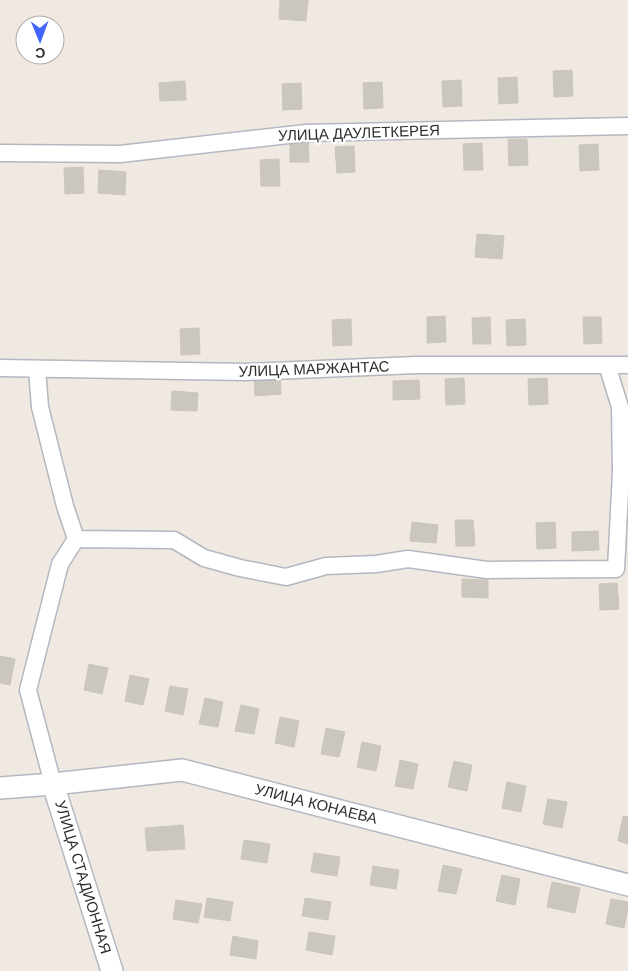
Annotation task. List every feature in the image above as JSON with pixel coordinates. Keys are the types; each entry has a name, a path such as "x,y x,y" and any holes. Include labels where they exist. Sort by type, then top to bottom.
{"street":[{"name":"УЛИЦА ДАУЛЕТКЕРЕЯ","path":"0,153 120,154 306,132 628,126"},
{"name":"УЛИЦА МАРЖАНТАС","path":"0,368 246,372 416,365 628,365"},
{"path":"76,538 174,540 204,558 286,578 326,566 376,564 408,559 487,570 622,569 620,407 607,365"},
{"path":"37,369 40,407 65,506 76,538"},
{"path":"53,784 28,690 60,564 76,538"},
{"name":"УЛИЦА КОНАЕВА","path":"0,788 182,770 628,885"},
{"name":"УЛИЦА СТАДИОННАЯ","path":"53,784 112,971"}],"building":[{"path":"280,0 308,0 306,21 279,19"},
{"path":"572,70 573,96 554,97 553,71"},
{"path":"517,77 518,103 499,104 498,78"},
{"path":"461,80 462,106 443,107 442,81"},
{"path":"185,81 186,100 160,101 159,83"},
{"path":"382,82 383,108 364,109 363,83"},
{"path":"301,83 302,109 283,110 282,84"},
{"path":"308,135 309,162 290,162 290,136"},
{"path":"508,139 527,139 528,165 509,166"},
{"path":"482,143 483,170 464,170 463,144"},
{"path":"598,144 599,170 580,171 579,145"},
{"path":"354,146 355,172 337,173 335,147"},
{"path":"279,159 280,186 261,186 260,160"},
{"path":"83,167 84,193 65,194 64,168"},
{"path":"99,170 126,172 125,195 98,193"},
{"path":"477,234 504,236 502,259 475,257"},
{"path":"445,316 446,342 427,343 427,317"},
{"path":"490,317 491,344 473,344 472,318"},
{"path":"583,317 601,317 602,343 584,344"},
{"path":"351,319 352,345 333,346 332,320"},
{"path":"525,319 526,345 507,346 506,320"},
{"path":"199,328 200,354 181,355 180,329"},
{"path":"280,376 281,394 255,396 254,377"},
{"path":"464,378 465,404 446,405 445,379"},
{"path":"547,378 548,404 529,405 528,379"},
{"path":"419,380 420,399 393,400 393,381"},
{"path":"172,391 198,393 197,411 171,410"},
{"path":"455,520 473,520 475,546 456,546"},
{"path":"412,522 438,525 436,543 410,541"},
{"path":"555,522 556,548 537,549 536,523"},
{"path":"598,531 599,550 572,551 572,532"},
{"path":"462,579 488,580 488,598 462,597"},
{"path":"617,583 619,609 600,610 599,584"},
{"path":"0,656 15,659 10,685 0,683"},
{"path":"89,664 108,668 102,694 84,690"},
{"path":"130,675 149,679 143,705 125,701"},
{"path":"170,686 188,689 183,715 165,711"},
{"path":"205,698 223,702 218,727 199,724"},
{"path":"241,705 259,709 254,734 235,731"},
{"path":"280,717 299,721 294,747 275,743"},
{"path":"326,728 345,732 339,757 321,754"},
{"path":"362,742 381,746 376,771 357,767"},
{"path":"400,760 418,764 413,789 395,786"},
{"path":"454,761 472,765 467,791 448,787"},
{"path":"507,782 526,786 521,812 502,808"},
{"path":"548,799 567,802 562,828 543,824"},
{"path":"623,816 628,817 628,844 618,841"},
{"path":"183,825 185,849 147,851 145,828"},
{"path":"244,840 270,844 267,863 241,859"},
{"path":"314,853 340,857 337,876 311,872"},
{"path":"443,865 462,869 456,894 438,891"},
{"path":"373,866 399,870 396,889 370,885"},
{"path":"502,875 520,879 515,905 496,901"},
{"path":"552,882 580,888 575,913 547,907"},
{"path":"207,898 233,902 230,921 204,917"},
{"path":"305,898 331,902 328,920 302,916"},
{"path":"611,899 628,902 624,928 606,924"},
{"path":"176,900 202,904 198,923 173,919"},
{"path":"309,932 335,936 332,955 306,950"},
{"path":"233,936 258,941 256,959 230,955"}]}
